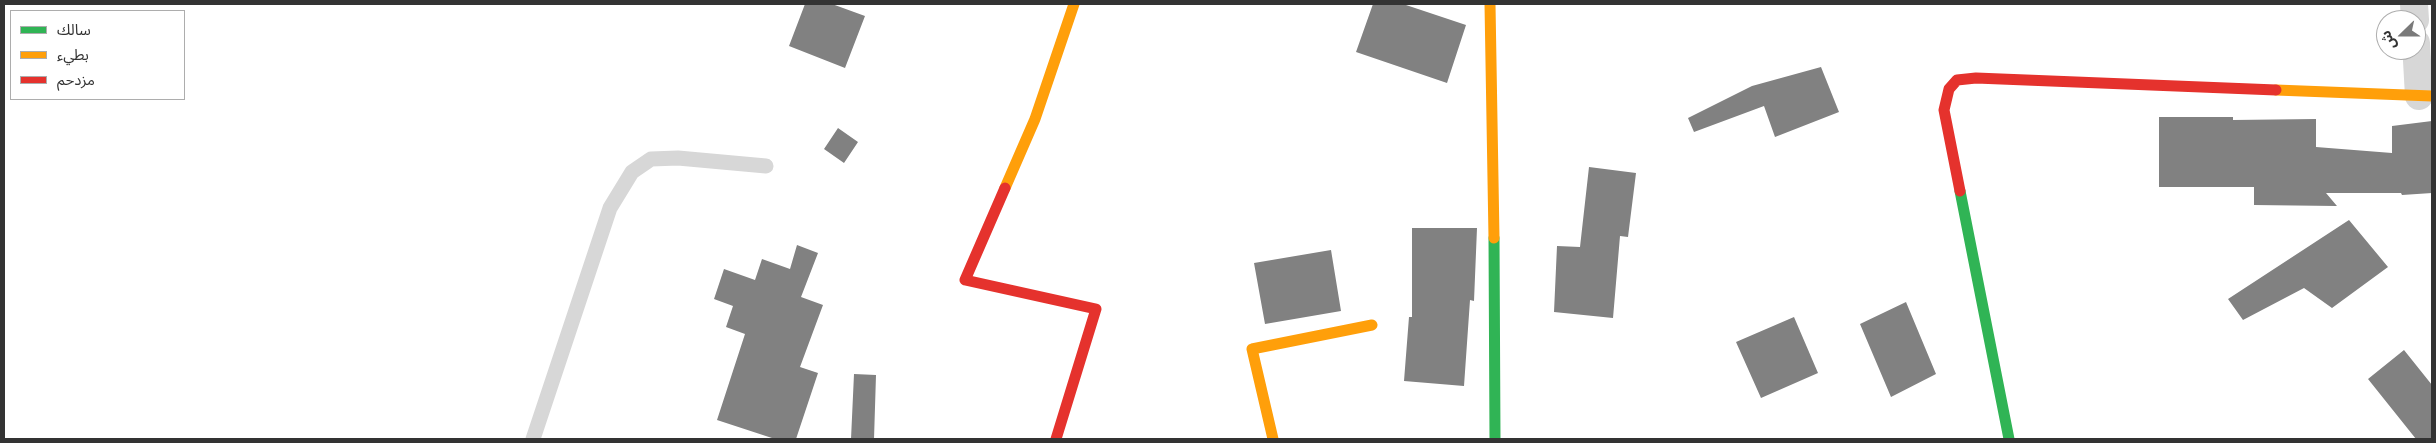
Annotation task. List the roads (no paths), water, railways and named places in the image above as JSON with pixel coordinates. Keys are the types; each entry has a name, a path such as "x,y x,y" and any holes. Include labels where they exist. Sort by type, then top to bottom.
{"street":[{"path":"1056,439 1096,309 965,280 1034,119 1074,4"},
{"path":"1490,4 1496,394 1495,439"},
{"path":"2010,439 1944,110 1949,89 1957,80 1976,78 2426,96 2419,60"},
{"path":"1273,439 1252,349 1372,325"}],"lane":[{"path":"533,439 610,208 632,172 651,159 678,158 766,166"}]}
